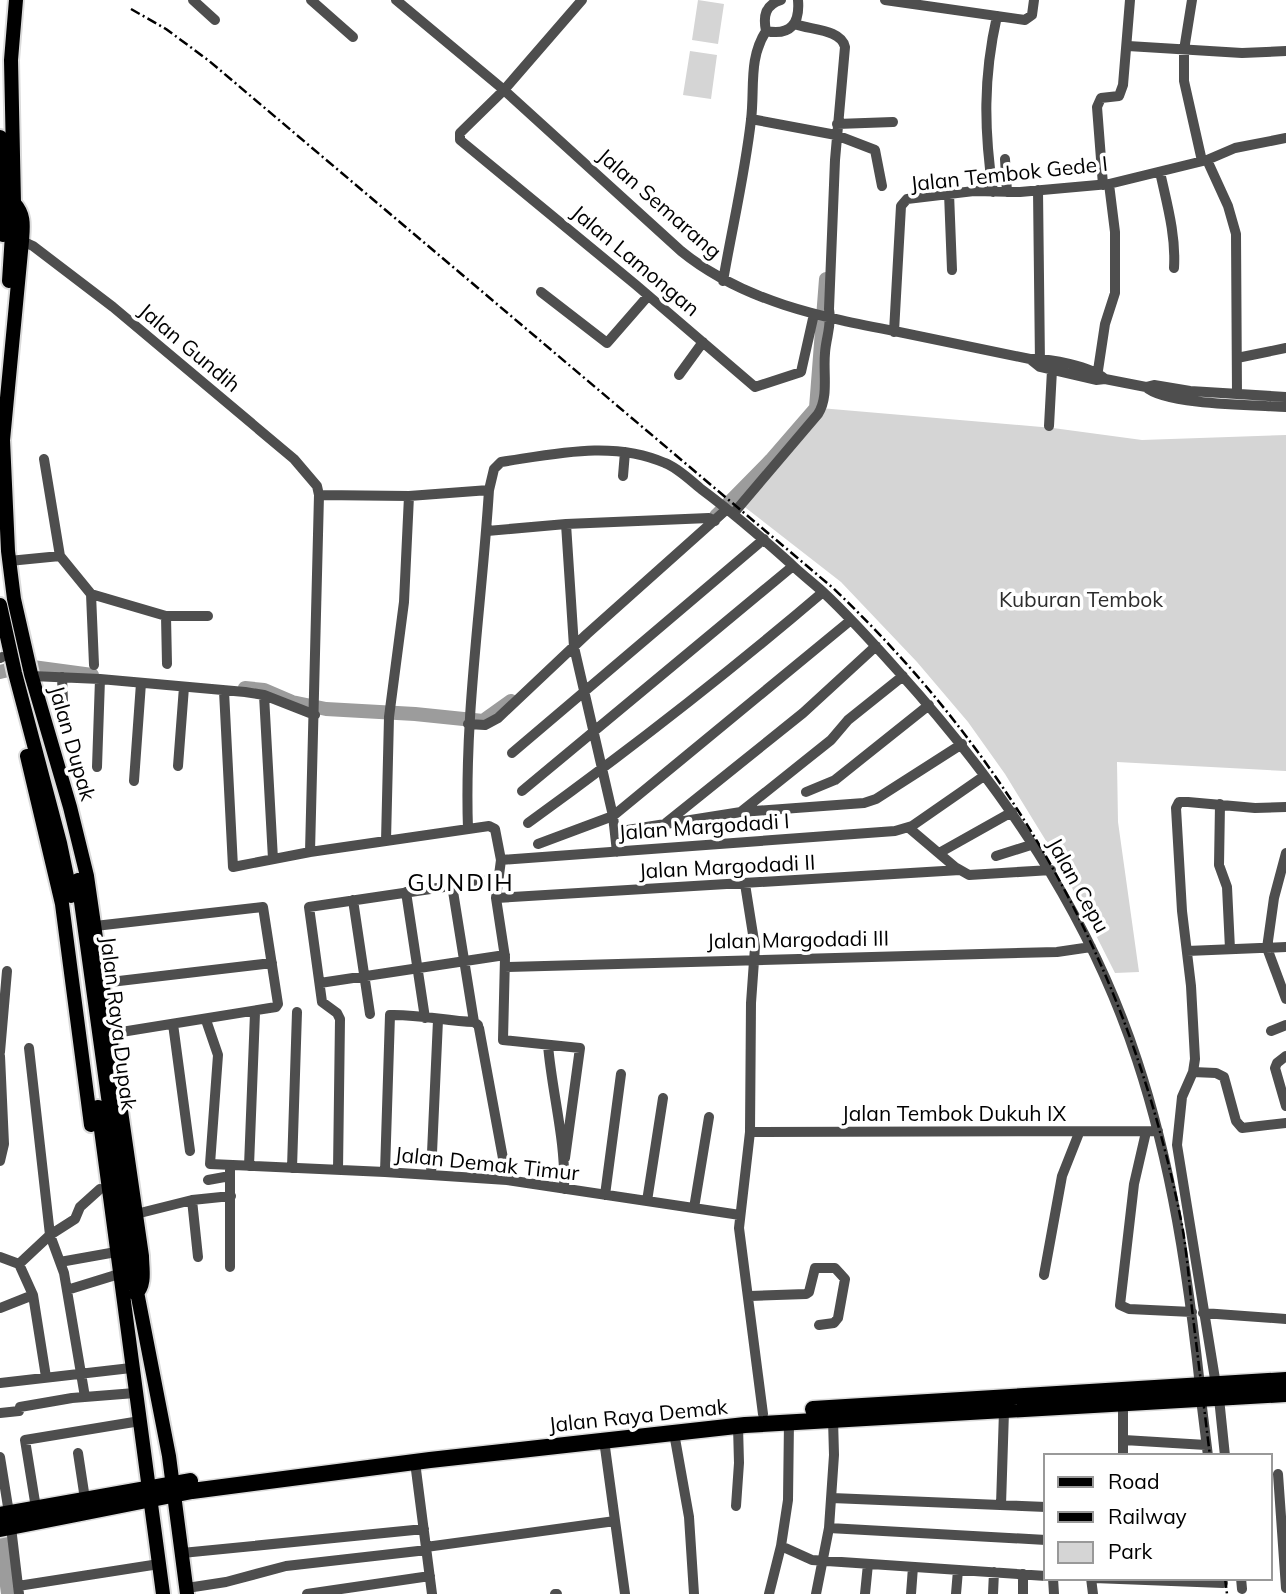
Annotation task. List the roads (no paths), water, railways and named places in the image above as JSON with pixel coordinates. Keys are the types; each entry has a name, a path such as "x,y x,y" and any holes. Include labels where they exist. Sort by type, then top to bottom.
{"highway":[{"name":"Jalan Raya Demak","path":"174,1488 415,1462 469,1451 945,1407 1004,1411 1123,1404 1286,1380"},
{"name":"Jalan Raya Demak","path":"4,1521 174,1488 763,1414 1209,1392 1286,1394"},
{"name":"Jalan Raya Demak","path":"4,1521 36,1508 85,1499 148,1494"}],"main road":[{"path":"0,384 8,342 5,60 16,0"},
{"path":"0,137 6,199 0,285"},
{"name":"Jalan Dupak","path":"6,199 20,210 23,217 8,342 1,464 5,562 14,598 15,666 75,826 87,876 136,1214 143,1275 141,1288 136,1294"},
{"name":"Jalan Raya Dupak","path":"5,562 2,582 15,666 61,807 79,886 136,1294 150,1350 174,1488 187,1591"},
{"name":"Jalan Raya Dupak","path":"0,605 60,844 163,1594"},
{"path":"73,950 100,1189 105,1221 113,1233"}],"street":[{"path":"193,0 215,20"},
{"path":"311,0 353,37"},
{"name":"Jalan Semarang","path":"396,0 504,90 681,251 723,281 768,300 823,316 1146,387 1154,385 1190,391 1286,397"},
{"path":"504,90 582,0"},
{"path":"723,281 751,119 753,63 766,31 765,12 774,2 781,0"},
{"path":"766,31 782,31 795,24 798,0"},
{"path":"885,0 1025,20 1032,15 1034,0"},
{"path":"1100,377 1105,324 1115,293 1115,232 1097,107 1101,98 1117,97 1124,85 1130,0"},
{"path":"1192,0 1184,50 1185,91 1204,160 1228,206 1236,234 1237,394"},
{"path":"993,192 985,126 989,60 997,16"},
{"path":"468,722 485,725 498,718 574,645 728,509 821,411 824,399 823,316 829,309 837,130 845,47 841,38 795,24"},
{"path":"1128,46 1242,54 1286,51"},
{"name":"Jalan Lamongan","path":"504,90 460,133 460,140 752,385 760,387 801,372 823,316"},
{"path":"751,119 837,130 893,122"},
{"path":"837,130 877,152 882,186"},
{"name":"Jalan Tembok Gede I","path":"894,331 901,206 906,199 949,193 1007,192 1106,184 1204,160 1235,148 1286,138"},
{"path":"1005,159 1007,192"},
{"path":"1160,172 1172,225 1174,268"},
{"path":"1037,362 1038,190"},
{"path":"949,193 952,270"},
{"name":"Jalan Gundih","path":"22,241 33,246 113,307 294,459 317,486 319,495"},
{"path":"541,292 607,343 648,296"},
{"path":"680,375 703,342"},
{"path":"1237,358 1286,348"},
{"name":"Jalan Semarang","path":"1037,362 1052,370 1100,377"},
{"path":"1049,426 1052,370"},
{"name":"Jalan Semarang","path":"1146,387 1153,393 1189,400 1286,407"},
{"name":"Jalan Cepu","path":"489,490 494,469 501,462 582,451 625,452 667,464 728,509 823,592 876,646 962,744 1051,870 1091,947 1137,1059 1152,1131 1179,1224 1209,1392"},
{"path":"623,476 625,452"},
{"path":"44,458 60,556 91,594 166,617 208,616"},
{"path":"310,852 319,495 409,496 489,490 468,722 468,829"},
{"path":"386,841 390,713 404,602 409,496"},
{"path":"486,531 566,524 713,520"},
{"path":"566,524 574,645 613,816 617,852"},
{"path":"512,753 764,539"},
{"path":"5,562 60,556"},
{"path":"522,791 793,566"},
{"path":"528,823 602,770 764,643 823,592"},
{"path":"91,594 94,665"},
{"path":"166,617 167,664"},
{"path":"538,844 613,816 851,620"},
{"path":"666,823 803,713 876,646"},
{"path":"15,666 62,677 264,695 315,710"},
{"path":"741,812 831,740 848,720 903,676"},
{"path":"62,677 64,728"},
{"path":"97,767 100,679"},
{"path":"134,781 141,683"},
{"path":"178,766 184,687"},
{"path":"224,691 233,867 310,852 489,826 495,828 501,860 496,898 505,961 503,1034"},
{"path":"264,695 273,859"},
{"path":"806,792 835,780 929,705"},
{"path":"615,832 741,812 870,801 962,744"},
{"path":"960,870 909,828 984,776"},
{"path":"1224,1454 1209,1392 1177,1145 1182,1097 1194,1072 1194,1035 1178,866 1176,807 1179,802 1286,807"},
{"path":"1220,804 1219,865 1227,887 1230,949"},
{"path":"939,853 1012,812"},
{"name":"Jalan Margodadi I","path":"501,860 909,828"},
{"path":"996,856 1034,844"},
{"path":"1286,853 1272,906 1266,948 1286,999"},
{"name":"Jalan Margodadi II","path":"496,898 960,870 978,876 1051,870"},
{"path":"338,1170 340,1019 337,1013 322,1002 309,908 498,879"},
{"path":"746,884 755,942 751,1003 750,1132 740,1215 740,1239 750,1296 763,1414"},
{"path":"452,885 507,1180"},
{"path":"406,892 425,1018"},
{"path":"353,900 370,1014"},
{"path":"95,926 263,907 272,963 277,1006 109,1034"},
{"name":"Jalan Margodadi III","path":"320,983 464,960 754,959 1057,952 1091,947"},
{"path":"1187,951 1286,947"},
{"path":"102,983 272,963"},
{"path":"0,1161 4,1144 0,1054 7,971"},
{"path":"292,1168 297,1012"},
{"path":"249,1166 255,1013"},
{"path":"385,1172 390,1015 425,1018 477,1025 548,1045 579,1048 565,1158 564,1189"},
{"path":"431,1175 438,1020"},
{"path":"207,1023 218,1055 209,1163 230,1171 230,1267"},
{"path":"173,1024 190,1151"},
{"path":"1271,1031 1286,1025"},
{"path":"548,1045 565,1158"},
{"path":"29,1048 50,1235 67,1290 85,1397"},
{"path":"1286,1056 1275,1068 1286,1107"},
{"path":"1194,1072 1216,1073 1224,1077 1236,1121 1242,1128 1286,1123"},
{"path":"605,1195 621,1074"},
{"path":"647,1201 663,1098"},
{"path":"694,1208 709,1117"},
{"path":"1152,1131 1135,1184 1120,1304 1125,1309 1286,1319"},
{"name":"Jalan Tembok Dukuh IX","path":"750,1132 1152,1131"},
{"path":"1044,1275 1062,1176 1079,1133"},
{"name":"Jalan Demak Timur","path":"208,1180 249,1166 431,1175 507,1180 740,1215"},
{"path":"19,1264 50,1235 75,1219 80,1207 100,1189"},
{"path":"136,1214 192,1200 231,1196"},
{"path":"192,1200 198,1257"},
{"path":"60,1262 116,1252"},
{"path":"0,1258 19,1264 33,1295 51,1402"},
{"path":"750,1296 806,1294 810,1292 815,1268 835,1268 845,1279 838,1318 834,1323 819,1325"},
{"path":"67,1290 119,1274"},
{"path":"0,1308 33,1295"},
{"path":"0,1383 131,1368"},
{"path":"1124,1440 1207,1450 1209,1392"},
{"path":"0,1413 51,1402 135,1393"},
{"path":"1123,1404 1123,1454"},
{"path":"1001,1505 1004,1411"},
{"path":"816,1594 832,1498 833,1419"},
{"path":"36,1508 25,1440 140,1421"},
{"path":"769,1594 788,1500 789,1421"},
{"path":"736,1506 738,1426"},
{"path":"674,1433 689,1517 694,1594"},
{"path":"604,1440 625,1594"},
{"path":"78,1453 85,1499"},
{"path":"0,1457 4,1521 19,1590 159,1564"},
{"path":"415,1462 432,1594"},
{"path":"1278,1474 1286,1588"},
{"path":"832,1498 1044,1507"},
{"path":"187,1591 286,1566 426,1549 615,1521"},
{"path":"829,1528 1044,1540"},
{"path":"183,1553 424,1530"},
{"path":"780,1546 804,1558 822,1561 1044,1576"},
{"path":"865,1594 868,1564"},
{"path":"911,1594 914,1567"},
{"path":"956,1594 958,1570"},
{"path":"993,1594 994,1572"},
{"path":"1023,1574 1023,1594"},
{"path":"307,1594 430,1576"},
{"path":"1136,1594 1135,1580 1223,1585"},
{"path":"1173,1581 1174,1594"}],"waterway":[{"path":"716,516 771,460 816,408 826,279"},
{"path":"0,672 25,666 92,675"},
{"path":"245,688 264,690 292,702 326,709 483,721 511,701"},
{"path":"0,1529 8,1594"}],"railway":[{"path":"131,9 166,29 208,60 833,588 899,656 959,727 1012,801 1058,879 1099,960 1133,1044 1160,1133 1182,1225 1210,1454"},
{"path":"1225,1580 1227,1594"}],"district":[{"name":"GUNDIH","path":"461,882"}],"park label":[{"name":"Kuburan Tembok","path":"1081,599"}]}
